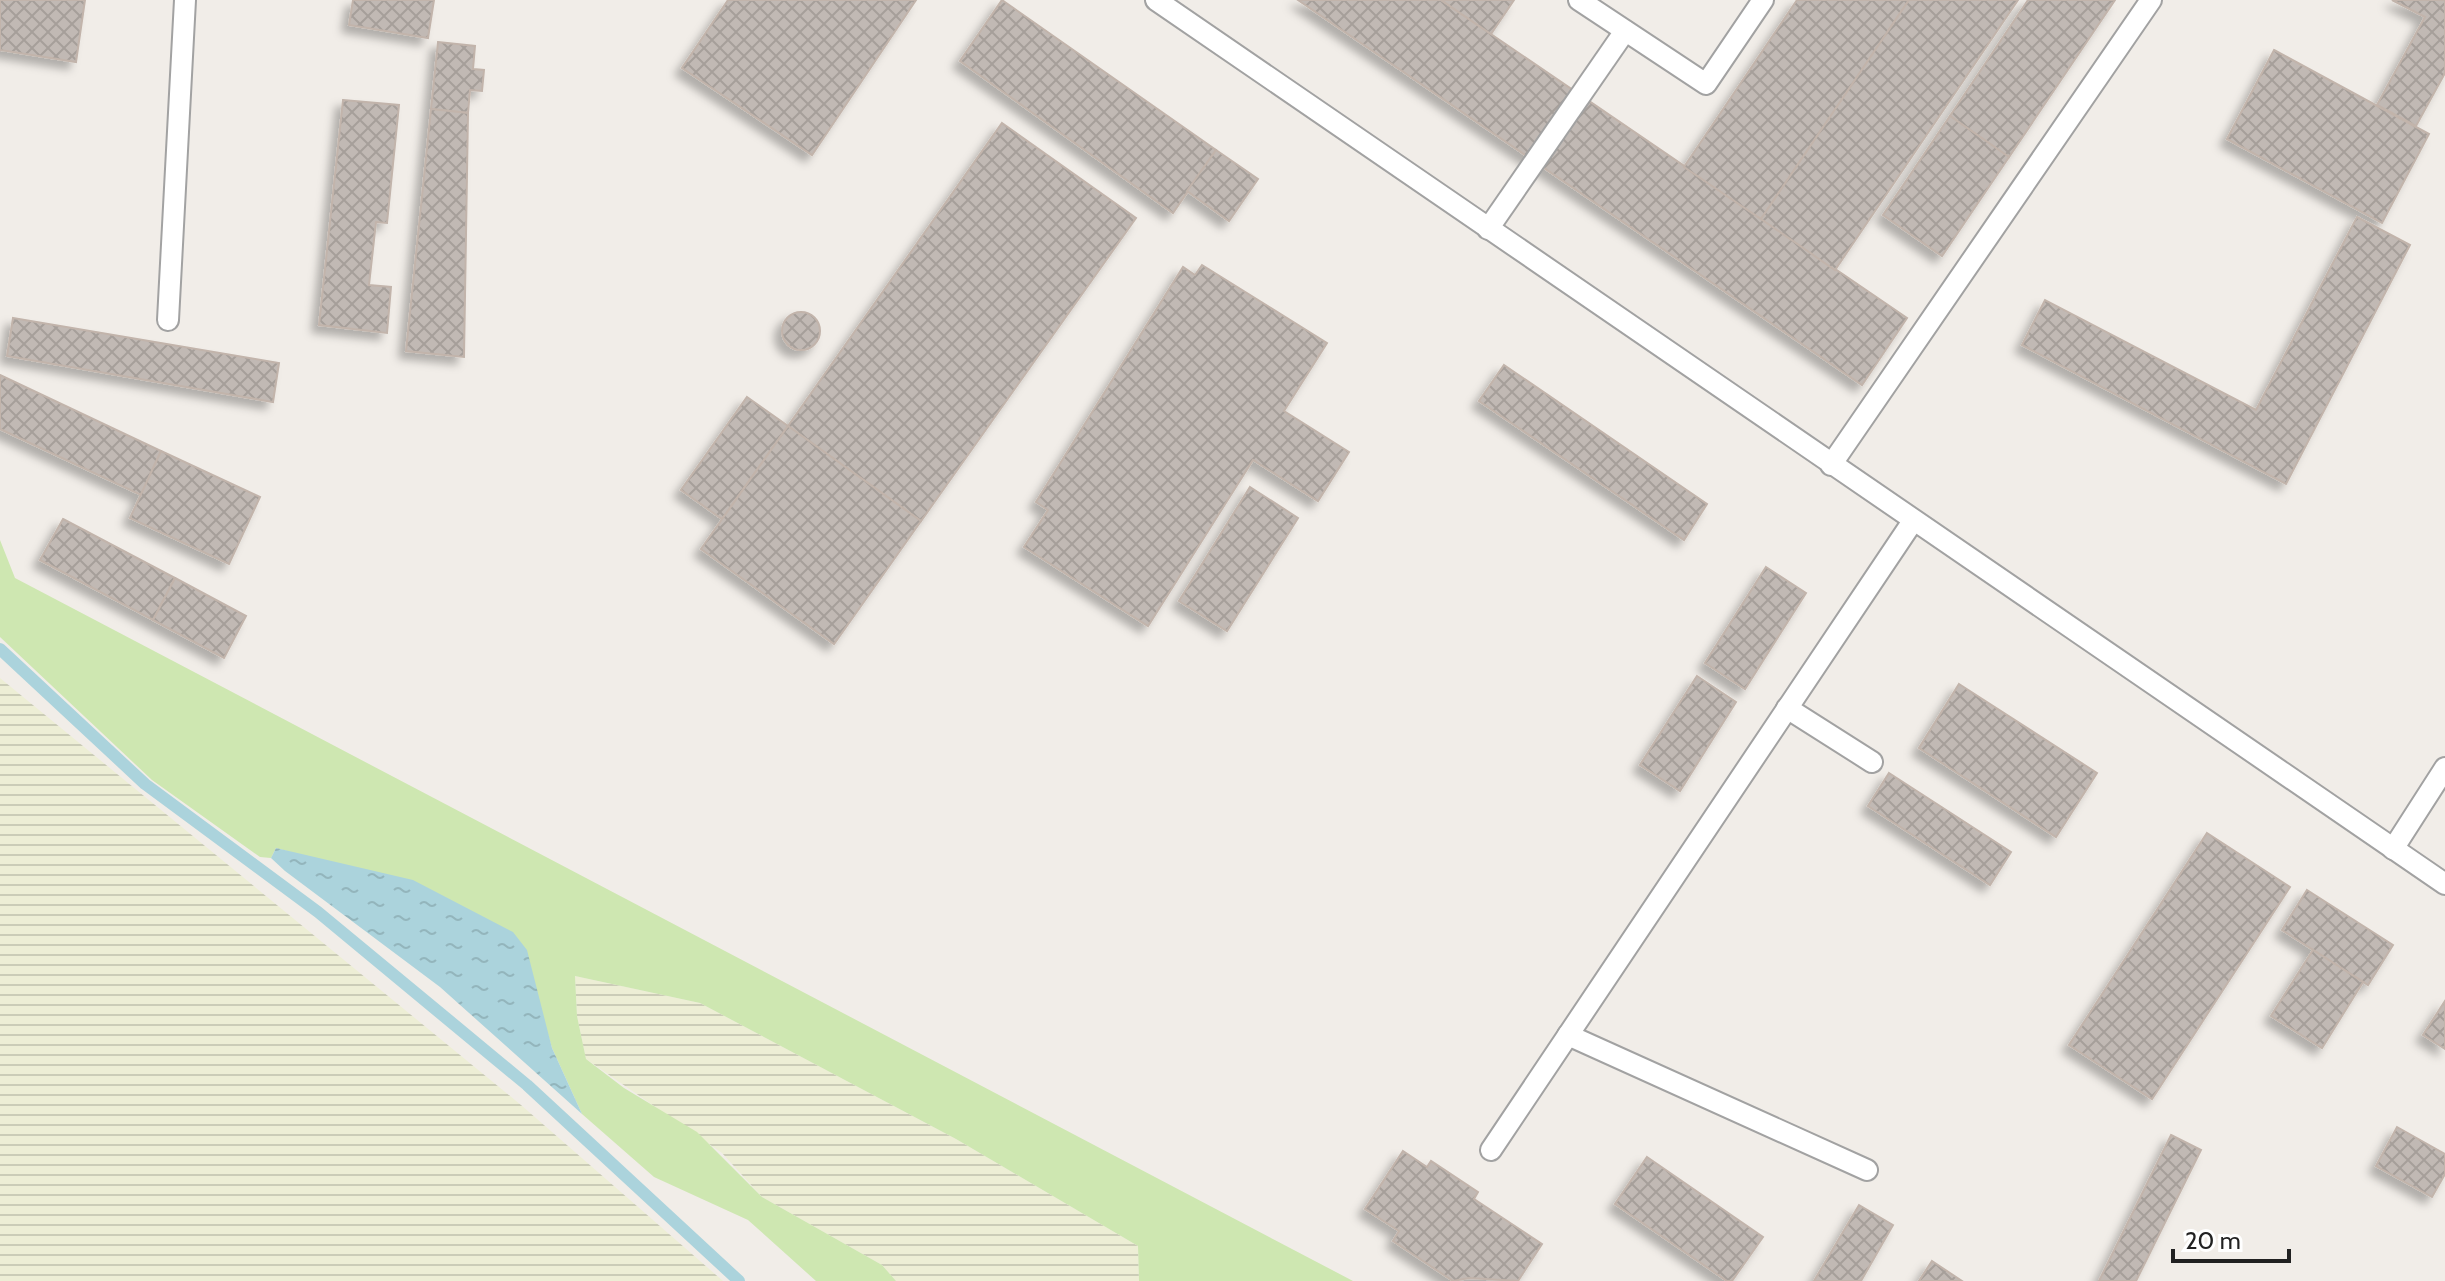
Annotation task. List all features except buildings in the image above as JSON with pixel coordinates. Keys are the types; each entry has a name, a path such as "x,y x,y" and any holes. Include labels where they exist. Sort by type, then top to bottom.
{"lane":[{"path":"168,320 185,0"},
{"path":"1156,0 2445,884"},
{"path":"1579,0 1706,84 1763,0"},
{"path":"1831,465 2151,0"},
{"path":"1488,229 1625,31"},
{"path":"1491,1150 1913,521"},
{"path":"1787,708 1872,762"},
{"path":"2393,849 2445,768"},
{"path":"1568,1035 1867,1170"}],"green space":[{"path":"0,540 15,578 1353,1281 1139,1281 1138,1246 956,1139 700,1003 575,976 577,1016 586,1059 624,1088 697,1132 762,1197 882,1265 896,1281 816,1281 748,1220 654,1177 582,1114 552,1048 542,1014 308,857 276,848 271,858 260,857 152,780 0,637"},
{"path":"0,678 521,1105 723,1281 0,1281"},
{"path":"575,976 700,1003 956,1139 1138,1246 1139,1281 896,1281 882,1265 762,1197 722,1153 586,1059 577,1016"}],"water":[{"path":"276,848 413,880 513,932 527,950 552,1048 582,1114 440,987 285,871 271,858"}],"waterway":[{"path":"0,649 145,784 318,912 527,1085 739,1281"}]}
